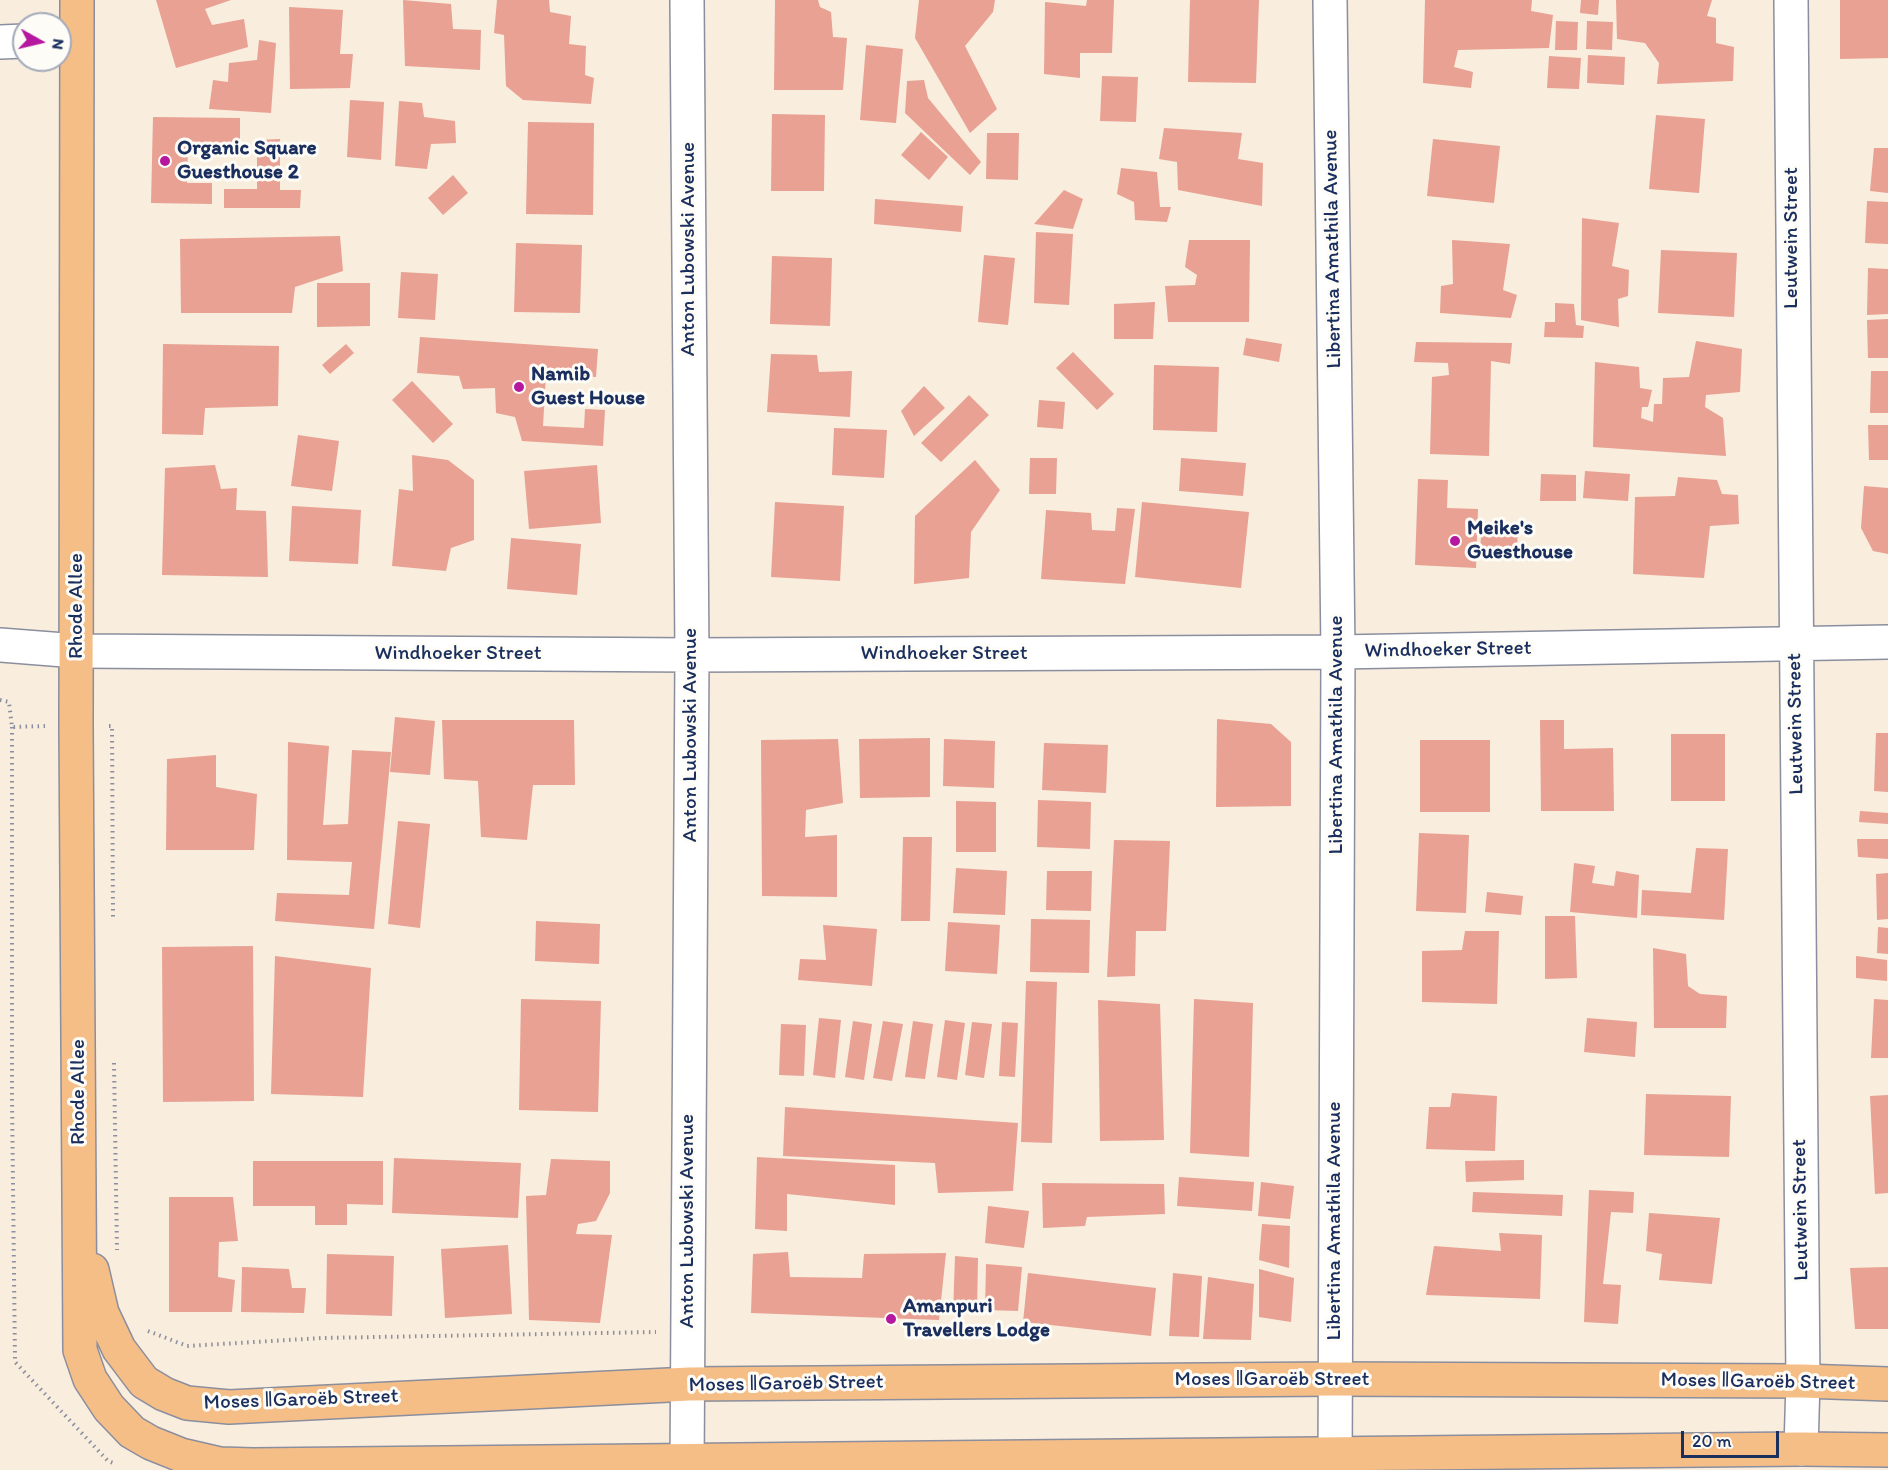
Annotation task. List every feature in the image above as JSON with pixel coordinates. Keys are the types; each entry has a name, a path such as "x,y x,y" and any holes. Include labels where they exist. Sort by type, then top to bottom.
{"main road":[{"name":"Rhode Allee","path":"72,22 77,0"},
{"name":"Rhode Allee","path":"68,72 77,651 80,1213"},
{"name":"Moses ǁGaroëb Street","path":"80,1213 102,1313 119,1349 144,1382 164,1394 187,1403 229,1407 689,1384 1334,1379 1803,1381 1888,1384"},
{"path":"80,1213 80,1350 90,1379 109,1408 132,1432 151,1443 181,1455 220,1464 253,1467 1335,1462 1801,1449 1888,1450"}],"street":[{"name":"Anton Lubowski Avenue","path":"687,0 692,655 687,1464"},
{"name":"Libertina Amathila Avenue","path":"1330,0 1338,652 1335,1462"},
{"name":"Leutwein Street","path":"1791,0 1803,1381 1801,1449"},
{"name":"Windhoeker Street","path":"0,645 77,651 692,655 1338,652 1888,642"}],"path":[{"path":"0,700 9,702 12,727 15,1362 108,1461 124,1467"},
{"path":"12,727 112,726 113,923"},
{"path":"114,1059 117,1255"},
{"path":"138,1327 187,1346 322,1338 606,1332 687,1333"}],"building":[{"path":"156,0 231,0 205,9 212,25 244,19 248,47 176,68"},
{"path":"403,0 451,4 453,29 481,30 480,70 405,66"},
{"path":"497,0 549,0 550,12 571,16 569,44 586,46 585,75 594,78 591,104 523,100 506,86 504,35 494,33"},
{"path":"775,0 818,0 820,7 831,12 833,37 847,38 843,90 774,90"},
{"path":"919,0 995,0 993,12 965,46 997,109 970,133 915,38"},
{"path":"1087,0 1114,0 1112,53 1080,53 1080,78 1044,74 1045,2 1086,6"},
{"path":"1190,0 1259,0 1256,83 1188,82"},
{"path":"1425,0 1532,0 1531,11 1553,15 1549,48 1458,50 1454,67 1473,72 1471,88 1423,83"},
{"path":"1581,0 1599,0 1598,15 1580,13"},
{"path":"1616,0 1712,0 1707,16 1716,18 1716,43 1734,47 1733,81 1657,84 1659,63 1645,43 1617,39"},
{"path":"1840,0 1888,0 1888,58 1840,59"},
{"path":"289,7 343,10 340,54 353,54 350,88 290,89"},
{"path":"1556,21 1578,22 1577,50 1555,50"},
{"path":"1587,21 1613,22 1612,50 1586,49"},
{"path":"259,40 276,43 271,113 209,109 213,80 228,82 229,63 257,60"},
{"path":"866,45 903,49 896,123 860,120"},
{"path":"1588,55 1625,57 1624,85 1587,83"},
{"path":"1549,56 1581,58 1579,89 1547,88"},
{"path":"1102,76 1138,77 1136,122 1100,121"},
{"path":"924,80 928,98 981,162 970,175 905,113 907,81"},
{"path":"350,100 384,102 381,160 347,157"},
{"path":"399,101 422,103 424,117 455,121 456,143 431,144 427,169 395,166"},
{"path":"772,114 825,115 824,191 771,191"},
{"path":"1656,115 1705,119 1699,193 1649,189"},
{"path":"153,117 240,118 240,144 188,143 187,183 212,183 212,204 151,203"},
{"path":"528,122 594,123 593,215 526,214"},
{"path":"1164,128 1242,133 1238,159 1263,163 1262,206 1178,190 1177,162 1159,159"},
{"path":"921,132 948,157 929,180 901,155"},
{"path":"987,133 1019,133 1018,180 986,179"},
{"path":"280,139 280,190 301,190 300,208 224,208 224,189 257,189 257,140"},
{"path":"1433,139 1500,146 1494,203 1427,196"},
{"path":"1874,148 1888,148 1888,193 1870,191"},
{"path":"1121,168 1157,172 1160,207 1171,207 1167,222 1135,220 1134,202 1117,194"},
{"path":"453,175 468,193 443,215 428,198"},
{"path":"1064,190 1083,199 1073,229 1034,224"},
{"path":"875,199 963,206 961,232 874,224"},
{"path":"1867,201 1888,202 1888,244 1865,243"},
{"path":"1582,218 1619,223 1612,266 1629,270 1628,296 1618,299 1619,327 1581,320"},
{"path":"1036,232 1073,234 1069,305 1034,303"},
{"path":"340,236 343,271 295,287 292,313 181,313 180,239"},
{"path":"1189,240 1250,240 1249,322 1168,322 1165,286 1195,285 1197,275 1185,267"},
{"path":"1452,240 1510,244 1503,290 1517,295 1511,318 1440,313 1441,286 1453,284"},
{"path":"516,243 582,245 580,313 514,312"},
{"path":"1661,250 1737,253 1734,317 1658,313"},
{"path":"984,255 1015,258 1008,325 978,322"},
{"path":"772,256 832,258 830,326 770,324"},
{"path":"1868,268 1888,269 1888,314 1867,315"},
{"path":"401,272 438,274 435,320 398,318"},
{"path":"317,283 370,283 370,326 317,327"},
{"path":"1155,302 1153,339 1114,339 1114,304"},
{"path":"1555,303 1574,304 1576,325 1584,326 1583,338 1544,337 1545,322 1555,322"},
{"path":"1888,319 1888,358 1868,358 1867,320"},
{"path":"420,337 598,349 596,377 546,374 543,426 584,428 585,409 605,410 603,446 522,441 515,417 496,413 495,388 463,389 459,376 417,373"},
{"path":"1246,338 1282,344 1279,362 1243,355"},
{"path":"1696,341 1742,349 1740,392 1706,395 1705,407 1723,418 1726,456 1593,447 1595,362 1639,367 1640,388 1652,390 1648,407 1642,407 1641,418 1653,422 1654,404 1662,404 1663,378 1689,377"},
{"path":"1416,342 1512,343 1510,364 1491,361 1489,456 1430,454 1432,377 1449,375 1448,363 1414,362"},
{"path":"163,344 279,346 278,406 205,408 203,435 162,434"},
{"path":"346,344 354,353 330,374 322,365"},
{"path":"1073,352 1114,394 1097,410 1056,368"},
{"path":"771,354 817,355 819,372 852,371 850,417 767,412"},
{"path":"1154,365 1219,367 1217,432 1153,430"},
{"path":"1871,371 1888,371 1888,413 1870,413"},
{"path":"412,381 453,424 433,443 392,400"},
{"path":"924,386 945,408 914,436 901,411"},
{"path":"969,395 989,415 941,462 921,443"},
{"path":"1039,400 1065,402 1063,429 1037,427"},
{"path":"1868,425 1888,425 1888,460 1869,460"},
{"path":"834,428 887,430 884,478 832,475"},
{"path":"298,435 339,441 332,491 291,486"},
{"path":"412,455 448,460 474,480 474,540 451,548 446,571 392,566 399,489 413,491"},
{"path":"1030,458 1057,458 1056,494 1029,494"},
{"path":"1181,458 1246,463 1243,496 1179,491"},
{"path":"975,460 1000,490 971,532 969,578 914,584 915,516"},
{"path":"215,465 221,489 237,488 236,510 266,511 268,577 162,575 165,468"},
{"path":"597,465 601,523 529,529 524,471"},
{"path":"1585,471 1630,474 1628,501 1583,498"},
{"path":"1541,474 1576,475 1576,501 1540,501"},
{"path":"1678,477 1717,480 1722,494 1738,495 1739,524 1710,526 1704,578 1633,574 1635,497 1675,496"},
{"path":"1418,479 1448,480 1447,508 1478,509 1476,568 1415,565"},
{"path":"1864,486 1888,488 1888,554 1873,551 1861,528"},
{"path":"775,502 844,506 840,581 771,577"},
{"path":"1142,502 1249,512 1241,588 1135,577"},
{"path":"292,506 361,510 358,564 289,561"},
{"path":"1117,508 1135,509 1125,584 1041,579 1046,510 1091,513 1092,530 1115,531"},
{"path":"1482,522 1518,523 1517,552 1480,551"},
{"path":"511,538 581,544 577,595 507,589"},
{"path":"395,717 435,721 430,775 390,772"},
{"path":"1217,719 1271,724 1291,742 1291,806 1216,807"},
{"path":"442,720 574,720 575,785 533,785 527,840 481,837 478,781 444,779"},
{"path":"1540,720 1564,720 1564,749 1613,748 1614,811 1541,811"},
{"path":"1876,733 1888,733 1888,792 1874,791"},
{"path":"1671,734 1725,734 1725,801 1671,801"},
{"path":"930,738 930,797 860,798 859,739"},
{"path":"838,739 843,803 806,810 805,837 837,835 837,897 762,896 761,740"},
{"path":"944,739 995,741 994,788 943,786"},
{"path":"1420,740 1490,740 1490,812 1420,812"},
{"path":"288,742 329,746 323,825 348,824 352,750 391,752 374,929 275,921 277,893 349,895 352,862 287,860"},
{"path":"1044,743 1108,745 1106,793 1042,790"},
{"path":"216,755 216,787 257,794 254,850 166,850 167,759"},
{"path":"1038,800 1091,802 1090,849 1037,847"},
{"path":"956,801 996,802 996,852 956,852"},
{"path":"1860,811 1888,813 1888,824 1859,822"},
{"path":"398,821 430,824 420,928 388,924"},
{"path":"1419,833 1469,835 1466,913 1416,911"},
{"path":"903,837 932,837 930,921 901,921"},
{"path":"1857,839 1888,839 1888,859 1858,857"},
{"path":"1114,840 1170,841 1166,931 1136,931 1135,976 1107,977"},
{"path":"1696,848 1728,849 1724,920 1641,915 1642,890 1691,893"},
{"path":"1574,863 1595,866 1592,883 1614,886 1616,871 1639,875 1637,918 1570,912"},
{"path":"956,868 1007,871 1005,915 953,913"},
{"path":"1047,871 1092,871 1091,911 1046,910"},
{"path":"1888,873 1888,919 1877,920 1876,874"},
{"path":"1487,892 1523,896 1521,915 1485,912"},
{"path":"1545,916 1575,916 1577,978 1545,979"},
{"path":"1031,919 1090,920 1089,973 1030,972"},
{"path":"536,921 600,924 599,964 535,961"},
{"path":"948,922 1000,925 997,974 945,971"},
{"path":"823,925 877,929 872,986 798,980 800,959 826,960"},
{"path":"1878,927 1888,928 1888,954 1877,953"},
{"path":"1465,931 1499,931 1497,1004 1422,1002 1422,951 1462,950"},
{"path":"253,946 254,1101 163,1102 162,947"},
{"path":"1653,948 1686,954 1688,986 1700,994 1727,996 1726,1028 1654,1028"},
{"path":"275,956 371,968 363,1097 271,1094"},
{"path":"1856,956 1887,960 1887,981 1856,978"},
{"path":"1026,981 1057,982 1052,1143 1021,1142"},
{"path":"521,999 601,1001 598,1112 519,1110"},
{"path":"1194,999 1253,1003 1249,1157 1190,1153"},
{"path":"1874,999 1888,1000 1888,1058 1871,1058"},
{"path":"1098,1000 1160,1004 1164,1140 1100,1141"},
{"path":"819,1018 841,1020 835,1078 813,1075"},
{"path":"1587,1018 1637,1022 1635,1057 1584,1052"},
{"path":"945,1020 965,1023 957,1080 937,1077"},
{"path":"853,1021 872,1024 864,1080 845,1077"},
{"path":"883,1021 903,1024 892,1081 873,1078"},
{"path":"913,1021 933,1024 925,1079 905,1077"},
{"path":"972,1022 992,1024 984,1078 965,1075"},
{"path":"1002,1022 1018,1023 1015,1077 999,1076"},
{"path":"781,1024 806,1025 804,1076 779,1075"},
{"path":"1452,1093 1497,1096 1495,1151 1426,1149 1429,1107 1450,1107"},
{"path":"1646,1094 1731,1096 1729,1157 1644,1155"},
{"path":"1888,1095 1888,1193 1875,1194 1870,1096"},
{"path":"785,1107 1018,1123 1013,1191 938,1193 935,1163 783,1156"},
{"path":"757,1157 895,1165 895,1205 787,1194 787,1231 755,1229"},
{"path":"394,1158 521,1163 518,1218 392,1213"},
{"path":"551,1159 610,1161 610,1193 596,1221 578,1224 576,1234 612,1235 600,1323 529,1320 526,1196 546,1195"},
{"path":"1524,1160 1524,1180 1466,1182 1465,1161"},
{"path":"253,1161 383,1161 383,1205 347,1204 347,1225 315,1225 315,1206 253,1206"},
{"path":"1179,1177 1254,1182 1252,1211 1177,1206"},
{"path":"1261,1182 1294,1186 1290,1219 1258,1216"},
{"path":"1042,1183 1164,1184 1165,1214 1087,1217 1085,1226 1043,1228"},
{"path":"1589,1190 1634,1192 1633,1213 1611,1212 1603,1284 1621,1285 1618,1324 1584,1322"},
{"path":"1473,1192 1563,1195 1562,1216 1472,1212"},
{"path":"169,1197 233,1197 238,1241 219,1242 218,1277 235,1280 232,1312 169,1312"},
{"path":"988,1206 1029,1211 1024,1248 985,1243"},
{"path":"1649,1213 1720,1218 1712,1284 1659,1280 1662,1254 1646,1251"},
{"path":"1262,1224 1290,1226 1289,1268 1259,1260"},
{"path":"1499,1233 1542,1235 1540,1299 1426,1295 1434,1246 1501,1251"},
{"path":"508,1245 512,1314 445,1318 441,1249"},
{"path":"788,1252 790,1277 862,1278 864,1254 946,1253 939,1320 751,1313 753,1254"},
{"path":"327,1254 394,1256 392,1316 326,1314"},
{"path":"955,1256 978,1258 977,1313 953,1314"},
{"path":"986,1264 1022,1267 1018,1311 985,1310"},
{"path":"242,1267 289,1269 292,1288 306,1288 304,1313 241,1312"},
{"path":"1888,1267 1888,1329 1855,1329 1850,1268"},
{"path":"1259,1269 1294,1278 1291,1322 1259,1317"},
{"path":"1028,1273 1156,1288 1151,1336 1023,1322"},
{"path":"1173,1273 1202,1276 1199,1337 1169,1336"},
{"path":"1208,1277 1254,1284 1251,1340 1203,1339"}],"place":[{"name":"Organic Square Guesthouse 2","path":"165,161"},
{"name":"Namib Guest House","path":"519,387"},
{"name":"Meike's Guesthouse","path":"1455,541"},
{"name":"Amanpuri Travellers Lodge","path":"891,1319"}]}
